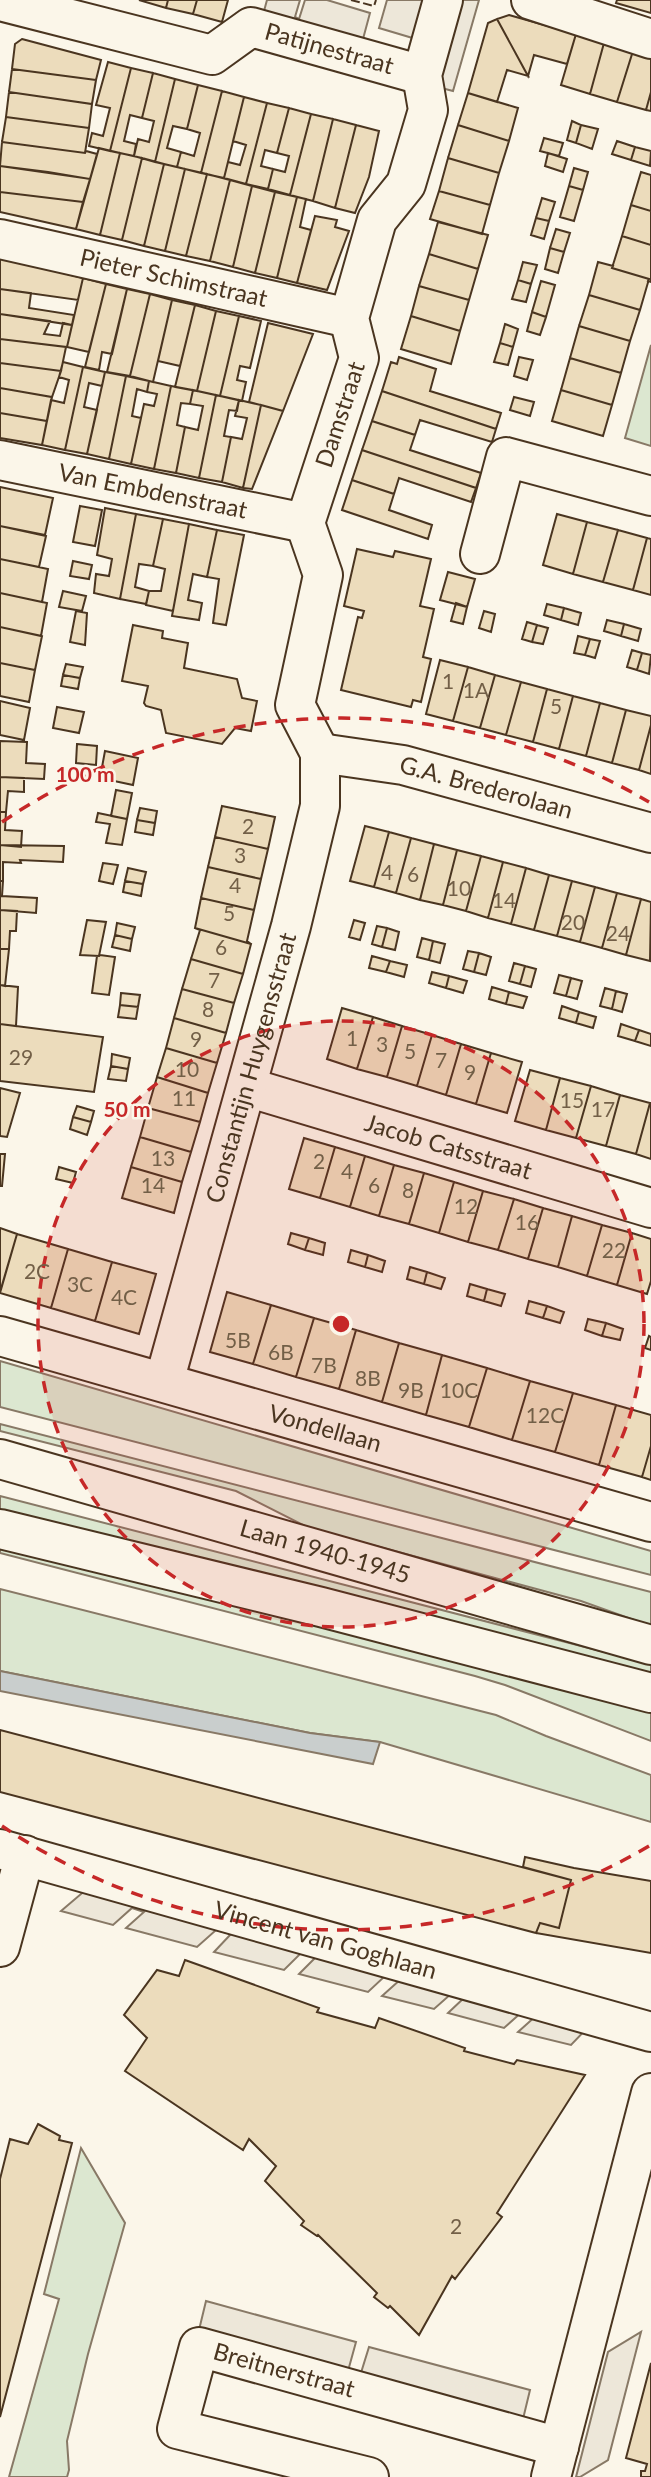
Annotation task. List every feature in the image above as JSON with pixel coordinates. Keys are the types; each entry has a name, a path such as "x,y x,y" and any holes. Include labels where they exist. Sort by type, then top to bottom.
{"street":[{"name":"Damstraat","path":"305,523 359,358 349,318 377,220 406,184 429,110 422,75 443,0"},
{"name":"Patijnestraat","path":"0,1 212,55 251,27 422,75"},
{"path":"534,1 651,39"},
{"name":"Pieter Schimstraat","path":"0,239 349,318"},
{"path":"481,554 506,457 651,496"},
{"name":"Van Embdenstraat","path":"0,460 305,523"},
{"path":"305,523 323,575 295,705 320,753"},
{"name":"G.A. Brederolaan","path":"320,753 403,765 651,833"},
{"name":"Constantijn Huygensstraat","path":"164,1382 291,926 320,806 320,753"},
{"name":"Jacob Catsstraat","path":"247,1087 651,1208"},
{"name":"Vondellaan","path":"0,1336 651,1522"},
{"name":"Laan 1940-1945","path":"0,1459 651,1645"},
{"path":"0,1529 321,1607 651,1693"},
{"path":"0,1947 13,1852"},
{"name":"Vincent van Goghlaan","path":"13,1852 651,2032"},
{"path":"555,2462 651,2093"},
{"name":"Breitnerstraat","path":"369,2477 177,2429 199,2347 555,2462"}],"green space":[{"path":"651,345 651,446 625,438"},
{"path":"0,1361 651,1551 651,1575 0,1407"},
{"path":"0,1424 651,1592 651,1626 581,1601 309,1528 236,1491 0,1431"},
{"path":"0,1496 651,1664 651,1679 0,1511"},
{"path":"0,1536 651,1704 651,1741 475,1676 0,1553"},
{"path":"0,1589 496,1715 651,1775 651,1822 380,1742 310,1733 0,1671"},
{"path":"81,2148 125,2223 67,2441 67,2477 9,2477 59,2299 44,2294"}],"shaded area":[{"path":"267,0 300,0 295,17 299,19 305,0 327,0 370,13 363,39 264,11"},
{"path":"387,0 479,0 453,91 426,84 436,45 379,28"},
{"path":"0,1671 310,1733 380,1742 373,1764 0,1691"},
{"path":"88,1888 592,2023 571,2045 518,2032 537,2015 523,2011 504,2028 448,2013 466,1996 452,1993 434,2009 382,1996 401,1979 386,1975 368,1992 299,1974 316,1957 301,1953 284,1970 214,1952 231,1934 216,1930 197,1947 126,1928 144,1912 132,1908 113,1925 61,1911"},
{"path":"206,2301 356,2342 348,2371 199,2330"},
{"path":"641,2332 608,2460 576,2477 608,2352"},
{"path":"369,2347 530,2390 523,2419 360,2376"}],"building":[{"path":"139,0 168,0 166,8"},
{"path":"168,0 197,0 193,14 166,8"},
{"path":"197,0 228,0 222,22 193,14"},
{"path":"617,0 651,0 651,13 616,3"},
{"path":"509,15 576,34 567,64 534,55 528,76 497,19"},
{"path":"497,19 528,76 507,70 497,102 468,93 488,23"},
{"path":"576,34 604,43 590,94 561,85"},
{"path":"22,39 101,60 96,80 12,69 15,44"},
{"path":"604,43 633,51 617,102 590,94"},
{"path":"633,51 651,56 651,92 646,110 617,102"},
{"path":"108,62 131,68 110,151 89,146 92,133 103,136 110,108 96,105"},
{"path":"131,68 153,73 142,118 130,115 124,141 136,144 134,156 110,151"},
{"path":"12,69 96,80 92,104 9,92"},
{"path":"153,73 175,79 155,162 134,156 138,139 149,142 154,121 142,118"},
{"path":"175,79 198,85 187,129 173,126 167,148 181,152 177,167 155,162"},
{"path":"198,85 222,91 201,173 177,167 181,152 194,156 200,133 187,129"},
{"path":"222,91 244,97 224,178 201,173"},
{"path":"9,92 92,104 89,128 6,117"},
{"path":"651,92 651,111 646,110"},
{"path":"468,93 518,108 509,141 458,125"},
{"path":"244,97 267,103 246,184 224,178 228,162 240,165 246,145 233,141"},
{"path":"267,103 289,108 277,153 265,150 261,166 273,169 268,189 246,184"},
{"path":"289,108 311,114 290,195 268,189 273,169 285,172 289,156 277,153"},
{"path":"311,114 333,119 313,201 290,195"},
{"path":"6,117 89,128 85,153 2,142"},
{"path":"333,119 356,125 335,208 313,201"},
{"path":"572,121 581,125 576,143 567,140"},
{"path":"356,125 379,131 369,177 355,213 335,208"},
{"path":"458,125 509,141 499,173 448,158"},
{"path":"581,125 598,129 592,149 576,143"},
{"path":"544,138 563,143 559,156 540,151"},
{"path":"617,141 635,147 631,160 612,154"},
{"path":"2,142 97,154 90,179 0,166"},
{"path":"635,147 651,151 650,166 631,160"},
{"path":"99,148 120,153 100,235 76,229"},
{"path":"120,153 142,158 122,240 100,235"},
{"path":"548,153 567,159 563,172 545,166"},
{"path":"142,158 164,164 144,246 122,240"},
{"path":"448,158 499,173 490,205 439,191"},
{"path":"164,164 185,169 165,251 144,246"},
{"path":"0,166 90,179 83,202 0,192"},
{"path":"574,168 588,172 583,190 569,186"},
{"path":"185,169 207,174 186,256 165,251"},
{"path":"641,172 651,175 651,211 631,205"},
{"path":"207,174 230,180 210,261 186,256"},
{"path":"230,180 252,186 233,267 210,261"},
{"path":"252,186 275,192 255,273 233,267"},
{"path":"569,186 583,190 574,221 560,217"},
{"path":"439,191 490,205 482,234 430,219"},
{"path":"0,192 83,202 76,229 0,212"},
{"path":"275,192 297,197 277,278 255,273"},
{"path":"297,197 306,199 300,227 311,230 297,283 277,278"},
{"path":"542,198 555,202 549,221 536,218"},
{"path":"631,205 651,211 651,245 622,236"},
{"path":"315,216 337,220 335,227 349,231 327,290 297,283"},
{"path":"536,218 549,221 544,239 531,235"},
{"path":"438,222 488,235 478,269 429,254"},
{"path":"556,229 570,233 564,252 550,248"},
{"path":"622,236 651,245 651,282 649,279 612,268"},
{"path":"550,248 564,252 558,273 545,269"},
{"path":"429,254 478,269 469,300 419,286"},
{"path":"0,257 83,278 78,300 0,289"},
{"path":"523,262 537,265 531,284 518,280"},
{"path":"598,262 649,279 640,310 589,295"},
{"path":"83,278 106,284 89,352 67,347"},
{"path":"518,280 531,284 526,302 512,299"},
{"path":"541,281 555,285 546,317 532,312"},
{"path":"106,284 127,289 112,354 102,352 99,370 85,367"},
{"path":"419,286 469,300 460,331 411,316"},
{"path":"0,289 31,293 29,308 74,315 72,325 0,314"},
{"path":"127,289 150,294 130,376 107,372"},
{"path":"150,294 172,300 153,382 130,376"},
{"path":"589,295 640,310 630,341 579,326"},
{"path":"172,300 195,305 180,366 158,361"},
{"path":"195,305 216,311 197,391 175,387"},
{"path":"216,311 239,316 220,396 197,391"},
{"path":"532,312 546,317 540,335 527,331"},
{"path":"0,314 50,321 44,334 60,336 63,323 72,325 67,347 0,339"},
{"path":"239,316 261,321 250,368 240,366 237,380 246,382 242,401 220,396"},
{"path":"411,316 460,331 451,364 401,349"},
{"path":"268,323 313,334 283,411 249,402"},
{"path":"505,324 518,329 513,347 500,343"},
{"path":"579,326 630,341 621,373 570,358"},
{"path":"0,339 66,347 61,371 0,363"},
{"path":"500,343 513,347 508,365 494,362"},
{"path":"399,357 436,369 430,391 501,413 496,429 382,391 391,362 397,364"},
{"path":"519,357 533,360 527,380 514,376"},
{"path":"570,358 621,373 612,405 561,390"},
{"path":"63,362 83,367 65,450 42,445 51,400 64,403 69,380 59,377"},
{"path":"0,363 61,371 52,397 0,388"},
{"path":"83,367 105,372 102,386 89,383 84,407 97,410 87,454 65,450"},
{"path":"105,372 126,376 109,459 87,454"},
{"path":"126,376 149,381 147,392 137,389 132,416 141,418 131,464 109,459"},
{"path":"149,381 171,386 154,469 131,464 144,404 154,406 157,394 147,392"},
{"path":"171,386 193,390 190,404 181,403 177,425 185,427 176,473 154,469"},
{"path":"0,388 52,397 47,421 0,413"},
{"path":"193,390 216,395 199,478 176,473 185,427 198,430 203,406 190,404"},
{"path":"561,390 612,405 603,436 552,421"},
{"path":"382,391 496,429 492,442 420,420 415,435 372,421"},
{"path":"216,395 239,400 237,411 229,410 224,436 231,437 222,482 199,478"},
{"path":"514,397 534,402 530,416 510,410"},
{"path":"239,400 261,405 243,488 222,482 231,437 242,439 247,418 235,416"},
{"path":"261,405 283,411 252,489 243,488"},
{"path":"0,413 47,421 42,445 0,438"},
{"path":"372,421 415,435 410,450 481,473 476,488 362,450"},
{"path":"362,450 476,488 471,502 399,478 394,494 352,480"},
{"path":"352,480 394,494 389,510 432,525 428,539 342,510"},
{"path":"0,487 53,498 45,535 0,526"},
{"path":"80,506 102,510 95,546 73,542"},
{"path":"105,508 136,514 120,599 94,593 96,574 109,576 112,559 97,555"},
{"path":"136,514 163,519 153,566 139,564 135,587 149,591 146,604 120,599"},
{"path":"557,514 587,522 573,574 543,565"},
{"path":"163,519 189,524 173,611 146,605 149,591 161,591 165,569 153,566"},
{"path":"587,522 618,530 603,582 573,574"},
{"path":"189,524 217,530 207,577 193,574 188,600 202,603 199,620 172,616"},
{"path":"0,526 46,536 39,567 0,559"},
{"path":"217,530 244,535 226,625 213,623 219,579 207,577"},
{"path":"618,530 647,538 633,590 603,582"},
{"path":"647,538 651,539 651,595 633,590"},
{"path":"357,549 393,557 395,551 431,559 420,606 434,609 423,657 431,659 421,702 413,700 411,707 341,690 358,617 362,618 364,611 344,606"},
{"path":"0,559 48,569 42,602 0,593"},
{"path":"73,561 92,565 89,579 70,576"},
{"path":"448,572 475,579 467,607 440,600"},
{"path":"63,591 86,596 82,611 59,607"},
{"path":"0,593 47,603 41,636 0,627"},
{"path":"456,603 467,607 463,624 451,621"},
{"path":"547,604 564,608 561,620 544,615"},
{"path":"564,608 581,613 578,625 561,620"},
{"path":"76,611 87,613 85,645 70,642"},
{"path":"484,611 495,614 491,632 479,628"},
{"path":"607,620 624,624 621,636 604,631"},
{"path":"527,622 537,625 532,642 522,639"},
{"path":"624,624 641,629 638,641 621,636"},
{"path":"133,625 163,631 162,638 188,643 184,668 237,679 242,698 257,701 251,731 235,728 222,744 166,733 161,710 144,703 148,686 122,681"},
{"path":"537,625 548,628 543,644 532,642"},
{"path":"0,627 42,636 35,670 0,663"},
{"path":"578,636 590,639 585,655 574,653"},
{"path":"590,639 600,641 595,658 585,655"},
{"path":"632,650 642,653 637,670 627,667"},
{"path":"642,653 651,655 649,674 637,670"},
{"path":"440,660 468,667 453,721 426,714"},
{"path":"0,663 35,670 29,702 0,696"},
{"path":"66,664 83,667 80,678 63,675"},
{"path":"468,667 495,675 480,728 453,721"},
{"path":"63,675 80,678 78,689 61,686"},
{"path":"495,675 521,682 506,735 480,728"},
{"path":"521,682 547,689 533,742 506,735"},
{"path":"547,689 573,696 559,749 533,742"},
{"path":"573,696 600,703 586,756 559,749"},
{"path":"0,701 30,708 24,740 0,735"},
{"path":"600,703 626,710 612,763 586,756"},
{"path":"57,707 84,712 79,733 53,728"},
{"path":"626,710 651,716 639,770 612,763"},
{"path":"651,725 651,774 639,770"},
{"path":"0,741 27,742 26,763 45,764 44,779 0,777"},
{"path":"77,744 97,746 96,765 76,763"},
{"path":"105,751 138,758 133,785 100,778"},
{"path":"0,777 24,778 24,792 8,791 6,812 0,812"},
{"path":"116,790 132,793 127,819 111,816"},
{"path":"222,806 275,817 268,849 215,837"},
{"path":"140,808 157,811 155,823 137,820"},
{"path":"0,812 6,812 5,830 22,831 21,847 0,845"},
{"path":"98,813 127,819 122,845 106,843 110,824 96,822"},
{"path":"137,820 155,823 153,835 135,832"},
{"path":"365,826 389,832 374,887 350,881"},
{"path":"389,832 411,838 396,893 374,887"},
{"path":"215,837 268,849 261,879 208,867"},
{"path":"411,838 434,844 420,900 396,893"},
{"path":"434,844 457,850 443,905 420,900"},
{"path":"0,845 64,846 63,862 3,862 3,881 0,881"},
{"path":"457,850 481,856 466,911 443,905"},
{"path":"481,856 503,862 488,918 466,911"},
{"path":"503,862 526,868 511,924 488,918"},
{"path":"103,863 118,865 113,884 99,881"},
{"path":"208,867 261,879 254,910 201,898"},
{"path":"128,868 146,872 143,884 125,881"},
{"path":"526,868 549,875 534,930 511,924"},
{"path":"549,875 572,881 557,936 534,930"},
{"path":"0,881 3,881 2,896 37,898 36,913 0,910"},
{"path":"125,881 143,884 141,896 123,892"},
{"path":"572,881 595,887 580,942 557,936"},
{"path":"595,887 617,893 602,948 580,942"},
{"path":"617,893 641,899 626,955 602,948"},
{"path":"201,898 254,910 247,941 251,944 195,928"},
{"path":"641,899 651,902 650,961 626,955"},
{"path":"0,910 17,911 16,931 10,931 9,949 0,949"},
{"path":"87,920 106,922 99,956 80,955"},
{"path":"354,920 365,923 360,940 349,937"},
{"path":"117,923 135,927 132,939 115,935"},
{"path":"377,926 387,928 382,947 372,944"},
{"path":"195,928 251,944 243,974 191,959 200,930"},
{"path":"387,928 399,932 395,950 382,947"},
{"path":"115,935 132,939 130,951 112,947"},
{"path":"422,938 433,941 429,960 417,957"},
{"path":"433,941 445,944 440,963 429,960"},
{"path":"0,949 9,949 5,986 0,985"},
{"path":"468,951 479,953 474,972 463,969"},
{"path":"479,953 491,957 486,975 474,972"},
{"path":"97,956 115,957 109,995 92,993"},
{"path":"372,956 390,961 386,972 369,968"},
{"path":"191,959 243,974 234,1003 182,989"},
{"path":"390,961 407,965 404,977 386,972"},
{"path":"514,963 525,966 520,984 509,981"},
{"path":"525,966 536,969 531,987 520,984"},
{"path":"432,972 449,976 446,988 429,983"},
{"path":"559,975 571,978 566,996 554,993"},
{"path":"449,976 467,981 463,993 446,988"},
{"path":"571,978 582,981 577,999 566,996"},
{"path":"0,985 18,987 16,1026 0,1024"},
{"path":"492,987 509,992 506,1004 489,999"},
{"path":"605,988 616,991 612,1009 600,1006"},
{"path":"182,989 234,1003 226,1033 174,1018"},
{"path":"616,991 627,994 622,1012 612,1009"},
{"path":"509,992 527,997 523,1008 506,1004"},
{"path":"121,993 140,995 138,1007 120,1005"},
{"path":"120,1005 138,1007 136,1019 118,1017"},
{"path":"562,1006 579,1012 576,1023 559,1018"},
{"path":"342,1008 373,1017 357,1069 327,1059"},
{"path":"579,1012 596,1017 593,1028 576,1023"},
{"path":"373,1017 402,1026 387,1077 357,1069"},
{"path":"174,1018 226,1033 217,1063 166,1048"},
{"path":"0,1024 103,1037 94,1092 0,1081"},
{"path":"621,1024 639,1030 635,1041 618,1036"},
{"path":"402,1026 432,1035 417,1086 387,1077"},
{"path":"639,1030 651,1034 651,1046 635,1041"},
{"path":"432,1035 461,1044 446,1095 417,1086"},
{"path":"461,1044 491,1053 476,1104 446,1095"},
{"path":"166,1048 217,1063 208,1093 157,1077"},
{"path":"491,1053 522,1062 507,1113 476,1104"},
{"path":"112,1054 130,1058 128,1069 111,1066"},
{"path":"111,1066 128,1069 126,1081 108,1079"},
{"path":"530,1070 560,1078 546,1130 515,1121"},
{"path":"157,1077 208,1093 200,1122 148,1108"},
{"path":"560,1078 591,1086 576,1138 546,1130"},
{"path":"591,1086 620,1095 606,1146 576,1138"},
{"path":"0,1088 20,1093 7,1137 0,1136"},
{"path":"620,1095 650,1103 636,1154 606,1146"},
{"path":"651,1103 651,1159 636,1154"},
{"path":"77,1106 94,1111 91,1122 73,1117"},
{"path":"148,1108 200,1122 191,1152 140,1137"},
{"path":"73,1117 91,1122 87,1135 70,1129"},
{"path":"140,1137 191,1152 182,1182 131,1167"},
{"path":"304,1138 335,1147 320,1198 289,1189"},
{"path":"335,1147 365,1156 350,1207 320,1198"},
{"path":"0,1154 5,1154 2,1186 0,1186"},
{"path":"365,1156 394,1165 379,1216 350,1207"},
{"path":"394,1165 424,1173 409,1224 379,1216"},
{"path":"59,1167 76,1172 73,1183 56,1179"},
{"path":"131,1167 182,1182 174,1213 122,1198"},
{"path":"424,1173 454,1182 439,1233 409,1224"},
{"path":"454,1182 483,1191 468,1242 439,1233"},
{"path":"483,1191 514,1199 498,1250 468,1242"},
{"path":"514,1199 543,1208 528,1259 498,1250"},
{"path":"543,1208 572,1216 558,1267 528,1259"},
{"path":"572,1216 602,1225 587,1276 558,1267"},
{"path":"602,1225 632,1233 617,1285 587,1276"},
{"path":"0,1228 17,1234 0,1292"},
{"path":"291,1233 309,1238 305,1250 288,1244"},
{"path":"632,1233 651,1239 651,1281 647,1294 617,1285"},
{"path":"17,1234 68,1249 51,1308 0,1293"},
{"path":"309,1238 325,1243 323,1255 305,1250"},
{"path":"68,1249 112,1262 95,1321 51,1308"},
{"path":"351,1250 368,1255 365,1267 348,1262"},
{"path":"368,1255 385,1261 382,1272 365,1267"},
{"path":"112,1262 156,1274 139,1334 95,1321"},
{"path":"410,1267 427,1272 424,1284 407,1279"},
{"path":"427,1272 445,1278 441,1289 424,1284"},
{"path":"470,1284 487,1289 484,1301 467,1296"},
{"path":"487,1289 505,1294 501,1306 484,1301"},
{"path":"227,1292 271,1305 253,1364 210,1352"},
{"path":"529,1301 547,1306 543,1318 526,1313"},
{"path":"271,1305 314,1318 296,1377 253,1364"},
{"path":"547,1306 564,1312 560,1323 543,1318"},
{"path":"314,1318 356,1330 339,1389 296,1377"},
{"path":"588,1319 606,1323 602,1336 585,1330"},
{"path":"606,1323 623,1329 620,1340 602,1336"},
{"path":"356,1330 399,1343 382,1402 339,1389"},
{"path":"649,1336 651,1337 651,1350 645,1348"},
{"path":"399,1343 442,1355 426,1415 382,1402"},
{"path":"442,1355 487,1368 469,1427 426,1415"},
{"path":"487,1368 530,1381 512,1440 469,1427"},
{"path":"530,1381 573,1393 555,1452 512,1440"},
{"path":"573,1393 616,1405 599,1465 555,1452"},
{"path":"616,1405 651,1415 651,1446 642,1477 599,1465"},
{"path":"651,1446 651,1480 642,1477"},
{"path":"0,1730 571,1880 559,1928 540,1923 536,1933 0,1792"},
{"path":"525,1857 651,1881 651,1953 536,1933 540,1923 559,1928 571,1880 523,1867"},
{"path":"185,1960 319,2008 317,2012 375,2028 379,2018 465,2048 464,2051 514,2064 517,2060 585,2075 497,2213 502,2217 455,2279 452,2276 419,2335 390,2306 388,2308 374,2297 377,2293 318,2235 301,2225 304,2221 265,2181 276,2166 249,2139 243,2150 125,2071 147,2038 124,2015 157,1970 179,1976"},
{"path":"38,2124 60,2136 59,2140 72,2143 0,2417 0,2179 10,2139 28,2144"},
{"path":"651,2363 651,2477 641,2477 641,2471 645,2471 647,2464 626,2458"}],"fence":[{"path":"351,0 374,6 376,0"}]}
